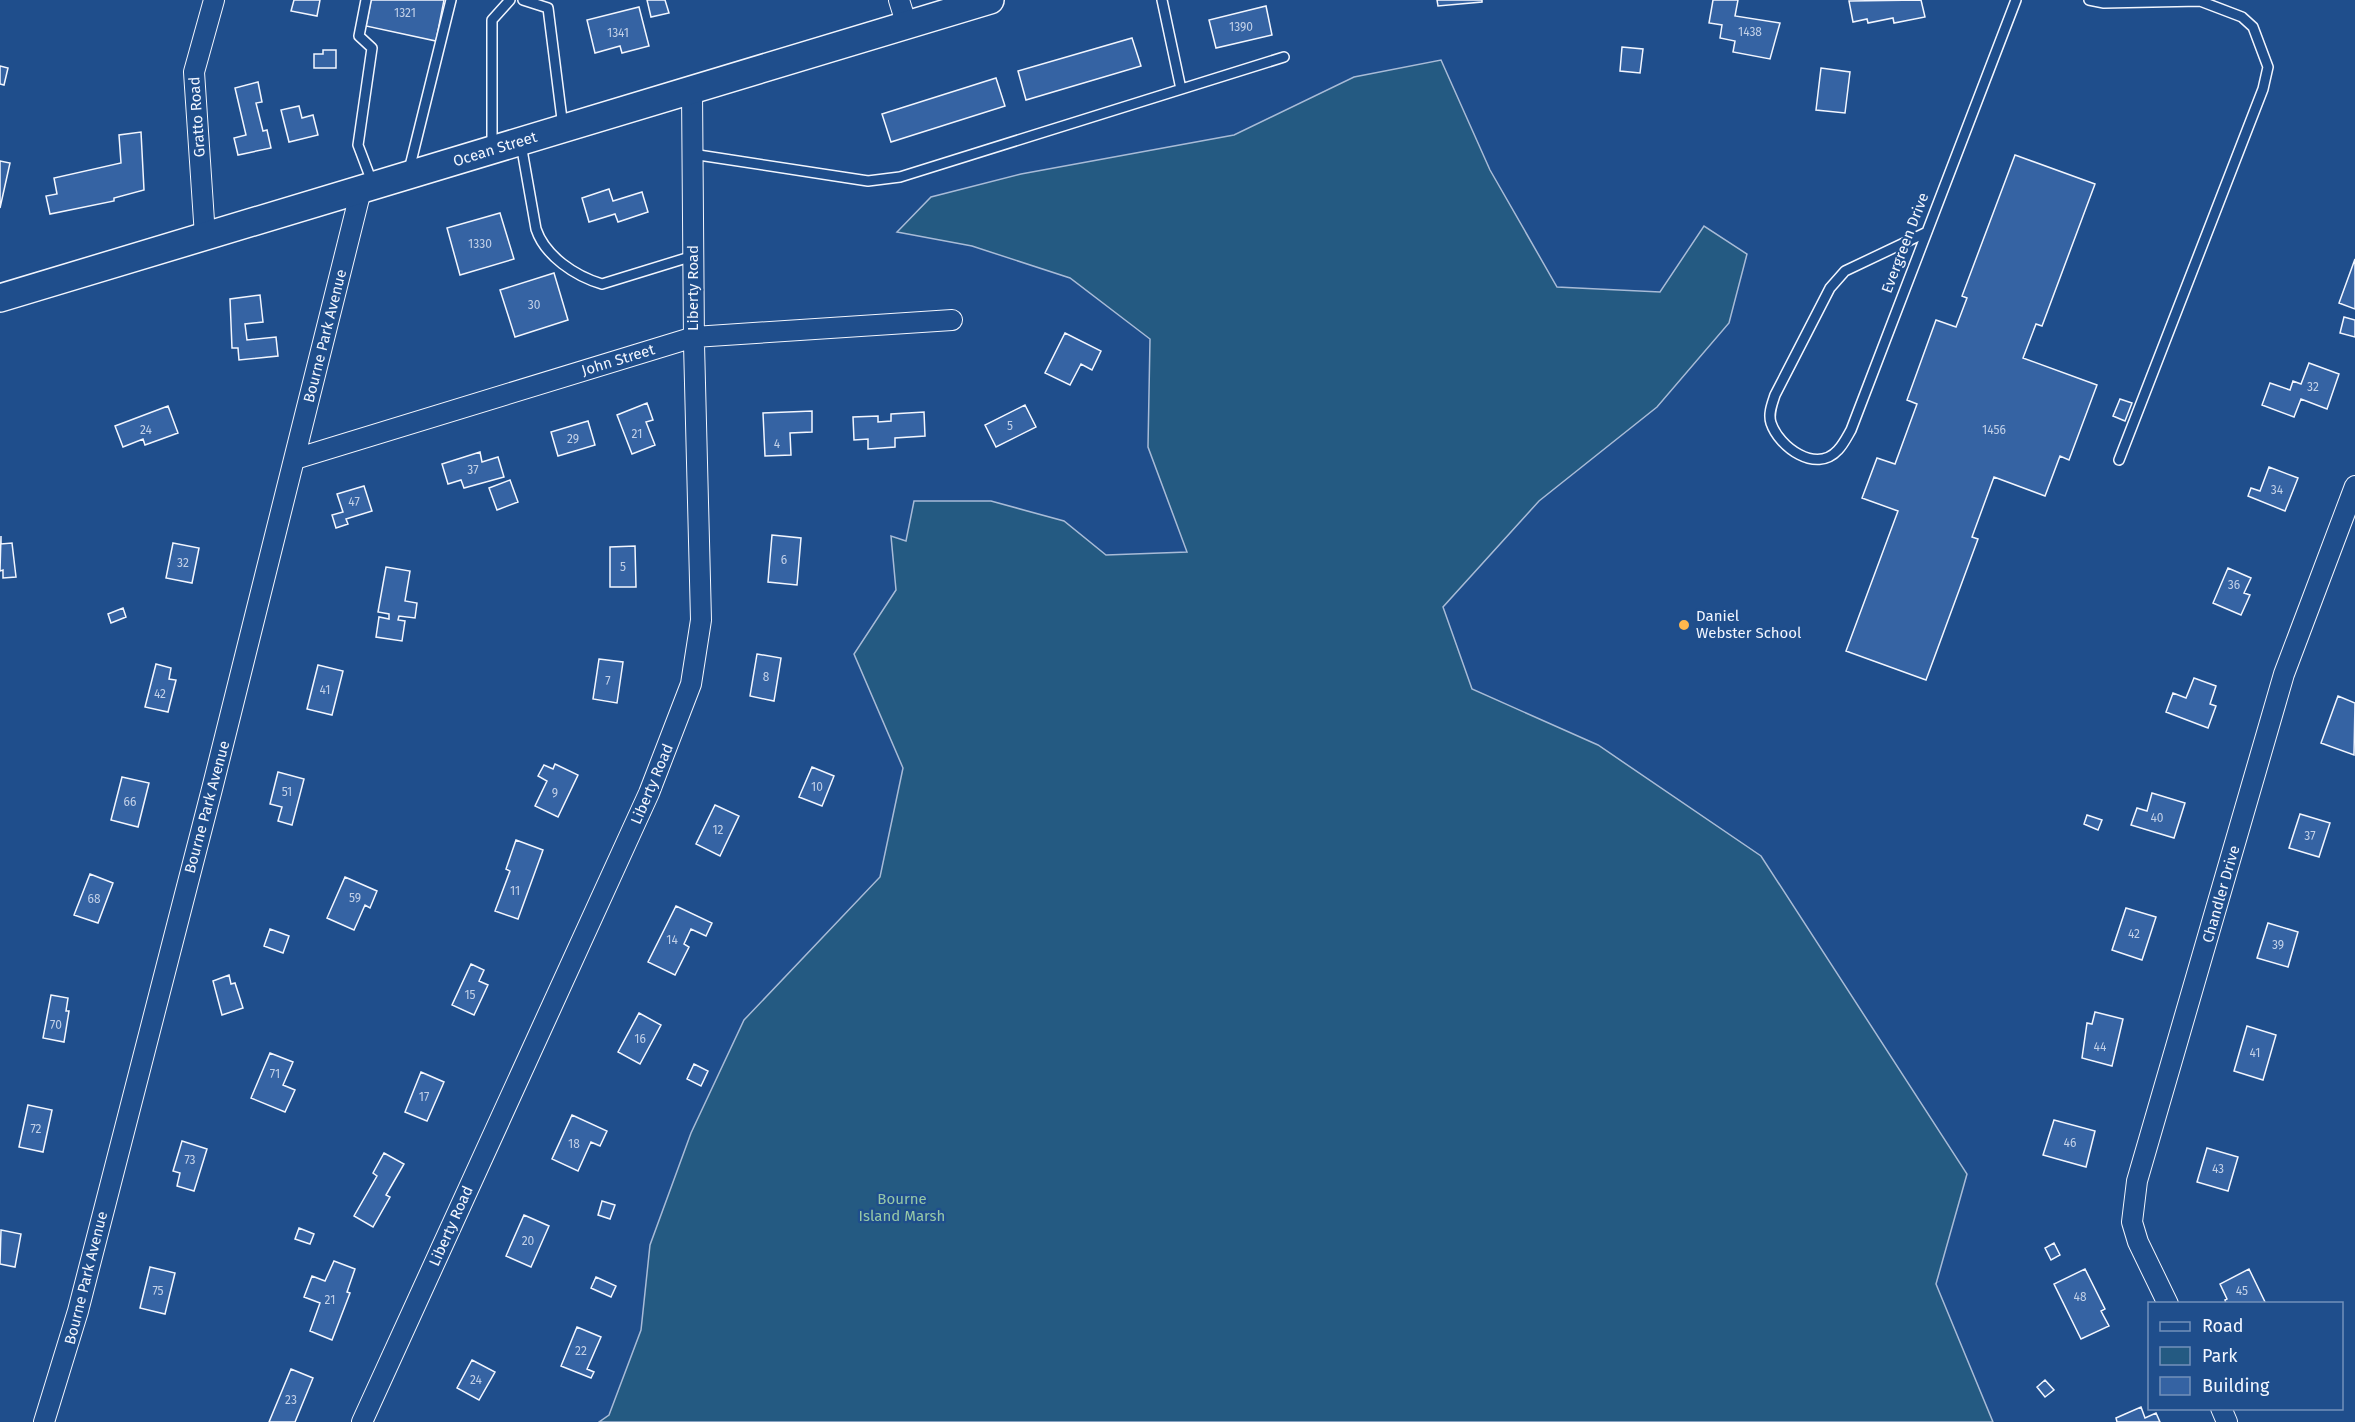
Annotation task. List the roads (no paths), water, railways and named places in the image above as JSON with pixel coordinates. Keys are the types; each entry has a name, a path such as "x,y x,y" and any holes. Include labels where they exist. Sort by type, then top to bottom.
{"main road":[{"name":"Ocean Street","path":"0,298 990,0"}],"street":[{"name":"Gratto Road","path":"205,236 194,72 214,0"},
{"path":"899,0 907,26"},
{"name":"Liberty Road","path":"363,1422 650,793 691,684 701,620 694,337 692,91"},
{"name":"Bourne Park Avenue","path":"44,1422 78,1311 295,459 367,188"},
{"name":"John Street","path":"295,459 694,337 952,320"},
{"name":"Chandler Drive","path":"2167,1302 2138,1242 2132,1222 2137,1181 2284,674 2355,486"}],"lane":[{"path":"366,0 359,36 372,48 358,145 367,188"},
{"path":"408,176 451,0"},
{"path":"492,150 492,20 510,0"},
{"path":"523,0 548,8 564,129"},
{"path":"1162,0 1181,89"},
{"name":"Evergreen Drive","path":"1925,233 1845,271 1830,288 1775,395 1771,410 1770,421 1776,434 1793,452 1813,459 1824,457 1837,452 1851,430 2016,0"},
{"path":"2089,0 2104,3 2200,1 2228,10 2253,27 2268,67 2264,89 2120,460"},
{"path":"692,154 868,181 900,177 1284,57"},
{"path":"521,142 539,239 555,258 602,284 693,256"}],"place":[{"name":"Daniel Webster School","path":"1684,625"}],"park label":[{"name":"Bourne Island Marsh","path":"902,1208"}]}
